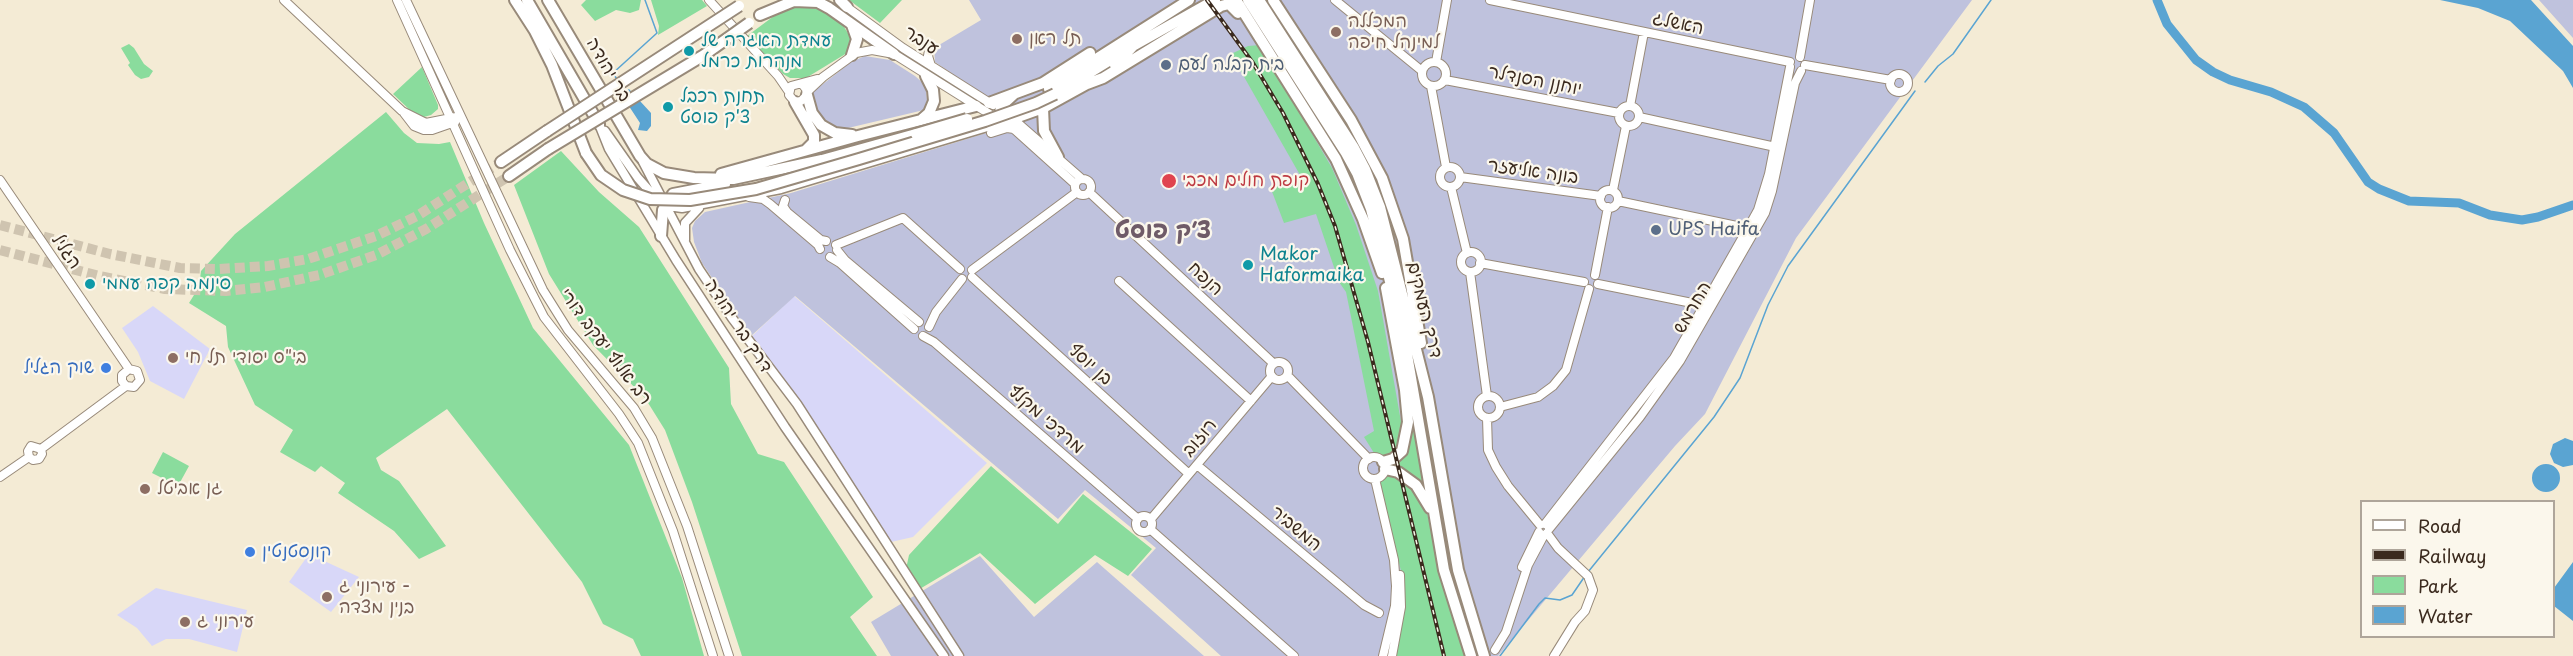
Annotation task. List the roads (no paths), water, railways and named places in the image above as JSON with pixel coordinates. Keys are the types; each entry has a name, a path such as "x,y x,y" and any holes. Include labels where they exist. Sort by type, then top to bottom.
{"highway":[{"path":"515,0 548,56 586,153 601,175 628,193 651,199 690,200 756,189 995,117 1052,91 1215,0"},
{"name":"דרך בר יהודה","path":"527,0 599,124"},
{"name":"בר יהודה","path":"548,0 640,156"},
{"path":"509,176 548,149 704,55 779,0"},
{"path":"760,15 785,3 809,0 823,4 894,54"},
{"path":"640,156 647,164 664,173 694,178 726,179 862,150 1052,91 1134,33 1189,0"},
{"path":"1236,0 1336,159 1364,219 1386,290 1403,331"},
{"name":"דרך העמקים","path":"1248,0 1365,169 1380,207 1428,396 1458,570 1484,656"},
{"name":"דרך העמקים","path":"1259,0 1335,125 1364,190 1385,256 1403,331 1444,570 1471,656"},
{"path":"1274,1 1352,120 1390,198 1403,239 1411,279 1428,396"},
{"path":"501,162 743,3"},
{"path":"1087,84 1103,78 1225,4 1232,5 1240,15 1249,20"},
{"path":"849,22 857,36 852,55"},
{"path":"989,103 1043,83 1100,47 1134,33"},
{"path":"1014,94 995,112 1011,124 1087,84 1119,62 1133,46"},
{"path":"919,122 929,113 934,101 929,71"},
{"path":"803,89 812,113 821,125 835,133 858,136"},
{"path":"795,102 814,135 812,145 802,151"},
{"path":"694,178 724,174 802,151 976,106"},
{"path":"1043,108 1044,131 1058,158"},
{"path":"822,160 834,151 888,130"},
{"path":"661,236 661,220 665,204 678,191 730,183 751,175"},
{"path":"1386,290 1405,390 1408,422 1402,450 1384,466 1398,472 1421,492 1434,518 1438,537"}],"main road":[{"path":"977,131 995,112 989,103"},
{"name":"דרך בר יהודה","path":"599,124 609,149 661,236 769,402 944,656"},
{"path":"599,124 638,178 665,204 679,208 747,198 977,131 1011,124"},
{"path":"967,134 991,133"},
{"name":"דרך בר יהודה","path":"640,156 686,246 732,318 772,369 808,421 958,656"},
{"path":"686,246 685,223 692,213 703,206"}],"street":[{"path":"284,0 402,111 417,128 451,133 460,139"},
{"name":"רב אלוף יעקב דורי","path":"397,0 510,250 544,317 619,414 638,443 673,531 713,656"},
{"name":"רב אלוף יעקב דורי","path":"406,0 543,290 568,330 634,408 652,438 687,526 729,656"},
{"path":"708,0 778,76 789,92 790,98 795,102 801,101 803,89"},
{"path":"1335,0 1422,71 1424,82 1431,86 1439,85 1445,80 1445,69 1436,62 1429,63 1422,71"},
{"path":"1436,62 1447,0"},
{"name":"האשלג","path":"1490,0 1790,65"},
{"path":"1800,57 1810,0"},
{"name":"ענבר","path":"842,2 976,106"},
{"path":"1630,106 1644,32"},
{"path":"929,71 930,45"},
{"path":"789,92 791,86 803,89 852,55 867,50 894,54"},
{"name":"ענבר","path":"894,54 989,103"},
{"path":"1803,68 1804,61 1800,57 1794,57 1790,65 1796,72 1803,68 1891,80"},
{"name":"החרמש","path":"1495,650 1508,623 1528,565 1544,530 1647,407 1680,361 1708,306 1769,202 1790,65"},
{"name":"החרמש","path":"1778,148 1795,83 1803,68"},
{"path":"778,76 803,89"},
{"name":"יוחנן הסנדלר","path":"1445,80 1619,113"},
{"path":"1431,86 1446,167"},
{"path":"426,123 435,120 442,112 441,94"},
{"path":"976,106 989,103"},
{"path":"976,106 995,112"},
{"path":"1630,106 1638,111 1639,117 1636,124 1626,126 1620,121 1619,113 1625,107 1630,106"},
{"path":"402,111 426,123 452,120"},
{"path":"432,130 460,116"},
{"path":"1639,117 1778,148"},
{"path":"991,133 1007,128 1011,124"},
{"path":"1011,124 1058,158 1084,194 1089,192"},
{"path":"1011,124 1078,185"},
{"path":"1618,201 1613,190 1626,126"},
{"path":"1446,167 1456,168 1460,177 1451,187 1442,183 1440,178 1441,171 1446,167"},
{"name":"בונה אליעזר","path":"1460,177 1601,196"},
{"name":"הגליל","path":"0,180 129,369"},
{"name":"הנפח","path":"1078,185 1089,183 1089,192 1273,363"},
{"path":"962,279 968,280 972,274 1078,185"},
{"path":"1451,187 1467,253"},
{"path":"1613,190 1606,190 1601,196 1602,204 1613,207 1618,201"},
{"path":"747,198 763,199 770,204 818,245 824,256 840,263 918,335 927,331 936,312 962,279"},
{"path":"785,200 783,206 787,212 821,240 837,248 844,260 921,321 927,331"},
{"path":"1618,201 1752,229"},
{"path":"1598,284 1595,275 1608,207"},
{"path":"830,257 837,248 903,218 960,269"},
{"path":"820,249 826,241"},
{"path":"1467,253 1477,254 1480,263 1478,268 1470,272 1464,269 1461,263 1462,257 1467,253"},
{"path":"1480,263 1584,282 1589,289 1577,340 1566,370 1538,397 1500,407"},
{"path":"960,269 966,267 972,274"},
{"path":"960,269 959,276 962,279"},
{"path":"1470,272 1487,396"},
{"name":"בן יוסף","path":"972,274 1189,474"},
{"path":"1584,282 1588,276 1595,275"},
{"path":"1119,281 1251,401"},
{"path":"1598,284 1708,306"},
{"path":"1589,289 1596,288 1598,284"},
{"path":"914,329 921,321 936,312"},
{"name":"מרדכי מקלף","path":"927,331 934,342 1138,519"},
{"path":"1273,363 1284,363 1288,370 1287,375 1280,380 1272,376 1270,368 1273,363"},
{"path":"0,477 29,457 33,460 39,459 42,454 40,449 126,386 134,387 140,380 137,371 129,369 122,375 122,381 126,386"},
{"path":"1287,375 1369,459"},
{"name":"רוזוב","path":"1150,519 1272,376"},
{"path":"1487,396 1497,400 1500,407 1497,414 1487,418 1479,412 1478,405 1481,399 1487,396"},
{"path":"1487,418 1488,450 1496,467 1508,486 1544,530 1588,576 1593,590 1589,604 1554,656"},
{"path":"1375,458 1384,466 1381,477 1375,479 1368,477 1364,472 1364,465 1369,459 1375,458"},
{"name":"המשביר","path":"1197,465 1364,605 1379,613"},
{"path":"1375,479 1394,560 1400,576 1402,595 1392,656"},
{"path":"1144,516 1150,519 1152,525 1150,529 1141,531 1137,527 1138,519 1144,516"},
{"path":"1150,529 1294,656"},
{"path":"1383,656 1395,606 1394,560"}],"water":[{"path":"2440,0 2531,0 2573,46 2573,88 2563,71 2510,21 2478,8"},
{"path":"629,89 651,113 651,126 647,131 638,130 640,123 621,94"},
{"path":"2565,438 2573,441 2573,465 2563,467 2554,463 2550,454 2553,444"},
{"path":"2546,464 2556,468 2560,478 2556,488 2546,492 2536,488 2532,478 2536,468"},
{"path":"2573,562 2573,621 2555,607 2555,587"}],"waterway":[{"path":"618,81 613,73 657,33 645,0"},
{"path":"1925,82 1938,66 1953,54 1991,0"},
{"path":"2157,0 2167,24 2196,60 2230,80 2271,92 2304,107 2334,133 2368,182 2379,189 2409,201 2459,203 2490,215 2522,220 2573,205"},
{"path":"1588,572 1714,417 1740,378 1768,305 1788,266 1915,91"},
{"path":"1500,656 1545,598 1560,600 1572,595 1585,576"}],"tunnel":[{"path":"0,225 110,254 180,268 218,269 268,266 308,259 376,236 417,216 501,162"},
{"path":"0,250 99,276 165,289 226,291 265,287 319,275 376,255 426,229 509,176"}],"railway":[{"path":"1207,0 1253,63 1283,113 1318,184 1335,226 1368,342 1444,656"}],"place":[{"name":"המכללה למינהל חיפה","path":"1336,32"},
{"name":"תל ראן","path":"1017,39"},
{"name":"עמדת האגרה של מנהרות כרמל","path":"689,51"},
{"name":"בית קבלה לעם","path":"1166,65"},
{"name":"תחנת רכבל צ'ק פוסט","path":"668,107"},
{"name":"קופת חולים מכבי","path":"1169,181"},
{"name":"UPS Haifa","path":"1656,230"},
{"name":"Makor Haformaika","path":"1248,265"},
{"name":"סינמה קפה עממי","path":"90,284"},
{"name":"בי\"ס יסודי תל חי","path":"173,358"},
{"name":"שוק הגליל","path":"106,368"},
{"name":"גן אביטל","path":"145,489"},
{"name":"קונסטנטין","path":"250,552"},
{"name":"עירוני ג - בנין מצדה","path":"327,597"},
{"name":"עירוני ג","path":"185,622"}],"district":[{"name":"צ׳ק פוסט","path":"1163,231"}]}
